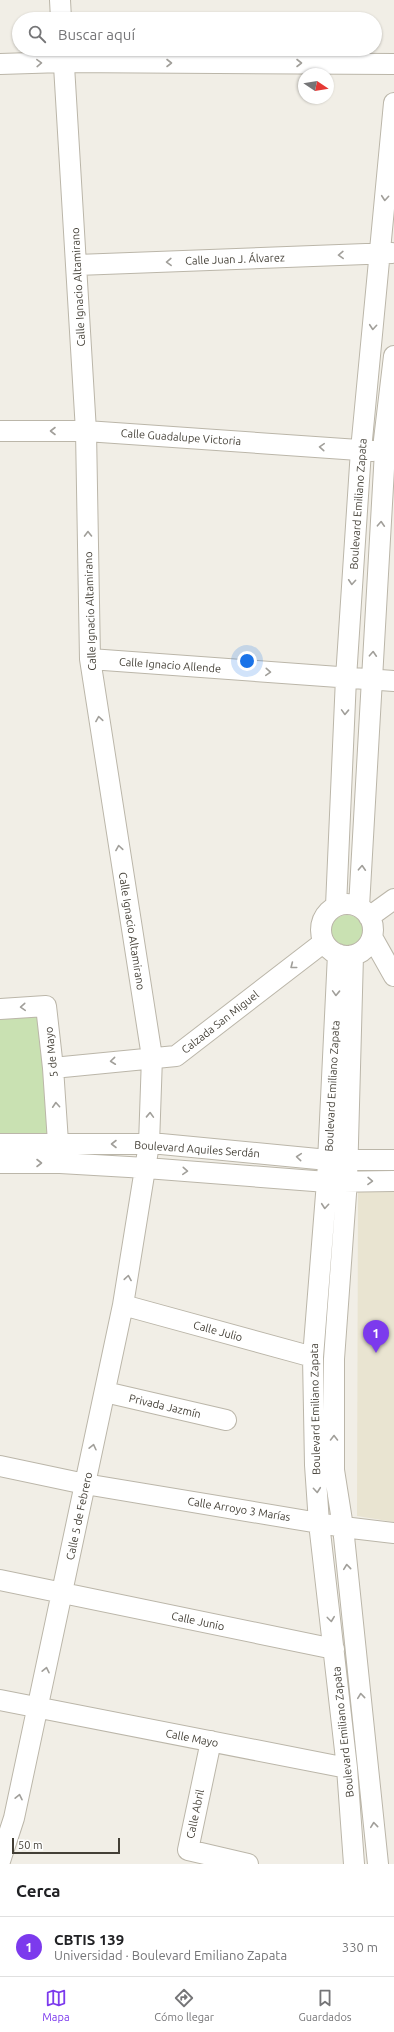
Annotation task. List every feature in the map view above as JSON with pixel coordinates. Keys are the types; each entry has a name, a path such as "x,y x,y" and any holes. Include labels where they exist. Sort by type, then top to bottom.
{"street":[{"path":"60,0 61,12"},
{"path":"0,64 63,56 394,64"},
{"name":"Calle Ignacio Altamirano","path":"63,56 86,431 90,659 152,1057 149,1144 146,1168"},
{"name":"Boulevard Emiliano Zapata","path":"336,906 346,678 361,450 387,253 394,103"},
{"name":"Calle Juan J. Álvarez","path":"77,265 387,253"},
{"name":"Boulevard Emiliano Zapata","path":"364,912 371,680 389,452 384,440 394,356"},
{"name":"Calle Guadalupe Victoria","path":"0,431 86,431 389,452"},
{"name":"Calle Ignacio Allende","path":"90,659 394,681"},
{"path":"364,912 394,900"},
{"path":"352,904 364,912 373,926 372,937 368,945 362,951 338,950 321,932 322,921 328,912 336,906 352,904"},
{"path":"372,937 394,976"},
{"name":"Boulevard Emiliano Zapata","path":"338,950 338,1160 347,1180 334,1359 334,1470 343,1527 378,1864"},
{"name":"Calzada San Miguel","path":"53,1068 152,1057 176,1056 338,950"},
{"name":"5 de Mayo","path":"0,1009 46,1006 53,1068 59,1154"},
{"name":"Boulevard Aquiles Serdán","path":"0,1144 146,1168 327,1182 347,1180 394,1181"},
{"name":"Boulevard Aquiles Serdán","path":"0,1163 59,1154 149,1144 338,1160 394,1160"},
{"name":"Boulevard Emiliano Zapata","path":"338,1160 327,1182 313,1357 315,1465 319,1522 347,1768 354,1864"},
{"name":"Calle 5 de Febrero","path":"0,1861 7,1817 38,1708 105,1392 123,1305 146,1168"},
{"name":"Calle Julio","path":"123,1305 313,1357"},
{"name":"Privada Jazmín","path":"105,1392 226,1420"},
{"name":"Calle Arroyo 3 Marías","path":"0,1466 85,1484 343,1527 394,1533"},
{"name":"Calle Junio","path":"0,1580 334,1649"},
{"name":"Calle Mayo","path":"0,1700 347,1768"},
{"name":"Calle Abril","path":"211,1741 188,1850 248,1864"}],"shaded area":[{"path":"358,1190 394,1191 394,1522 357,1516"}],"green space":[{"path":"344,915 350,915 354,916 361,922 364,932 363,939 357,946 350,949 344,949 340,948 333,942 330,935 330,929 331,925 337,918"},
{"path":"40,1012 53,1138 0,1138 0,1017"}],"place":[{"name":"CBTIS 139","path":"376,1353"}]}
